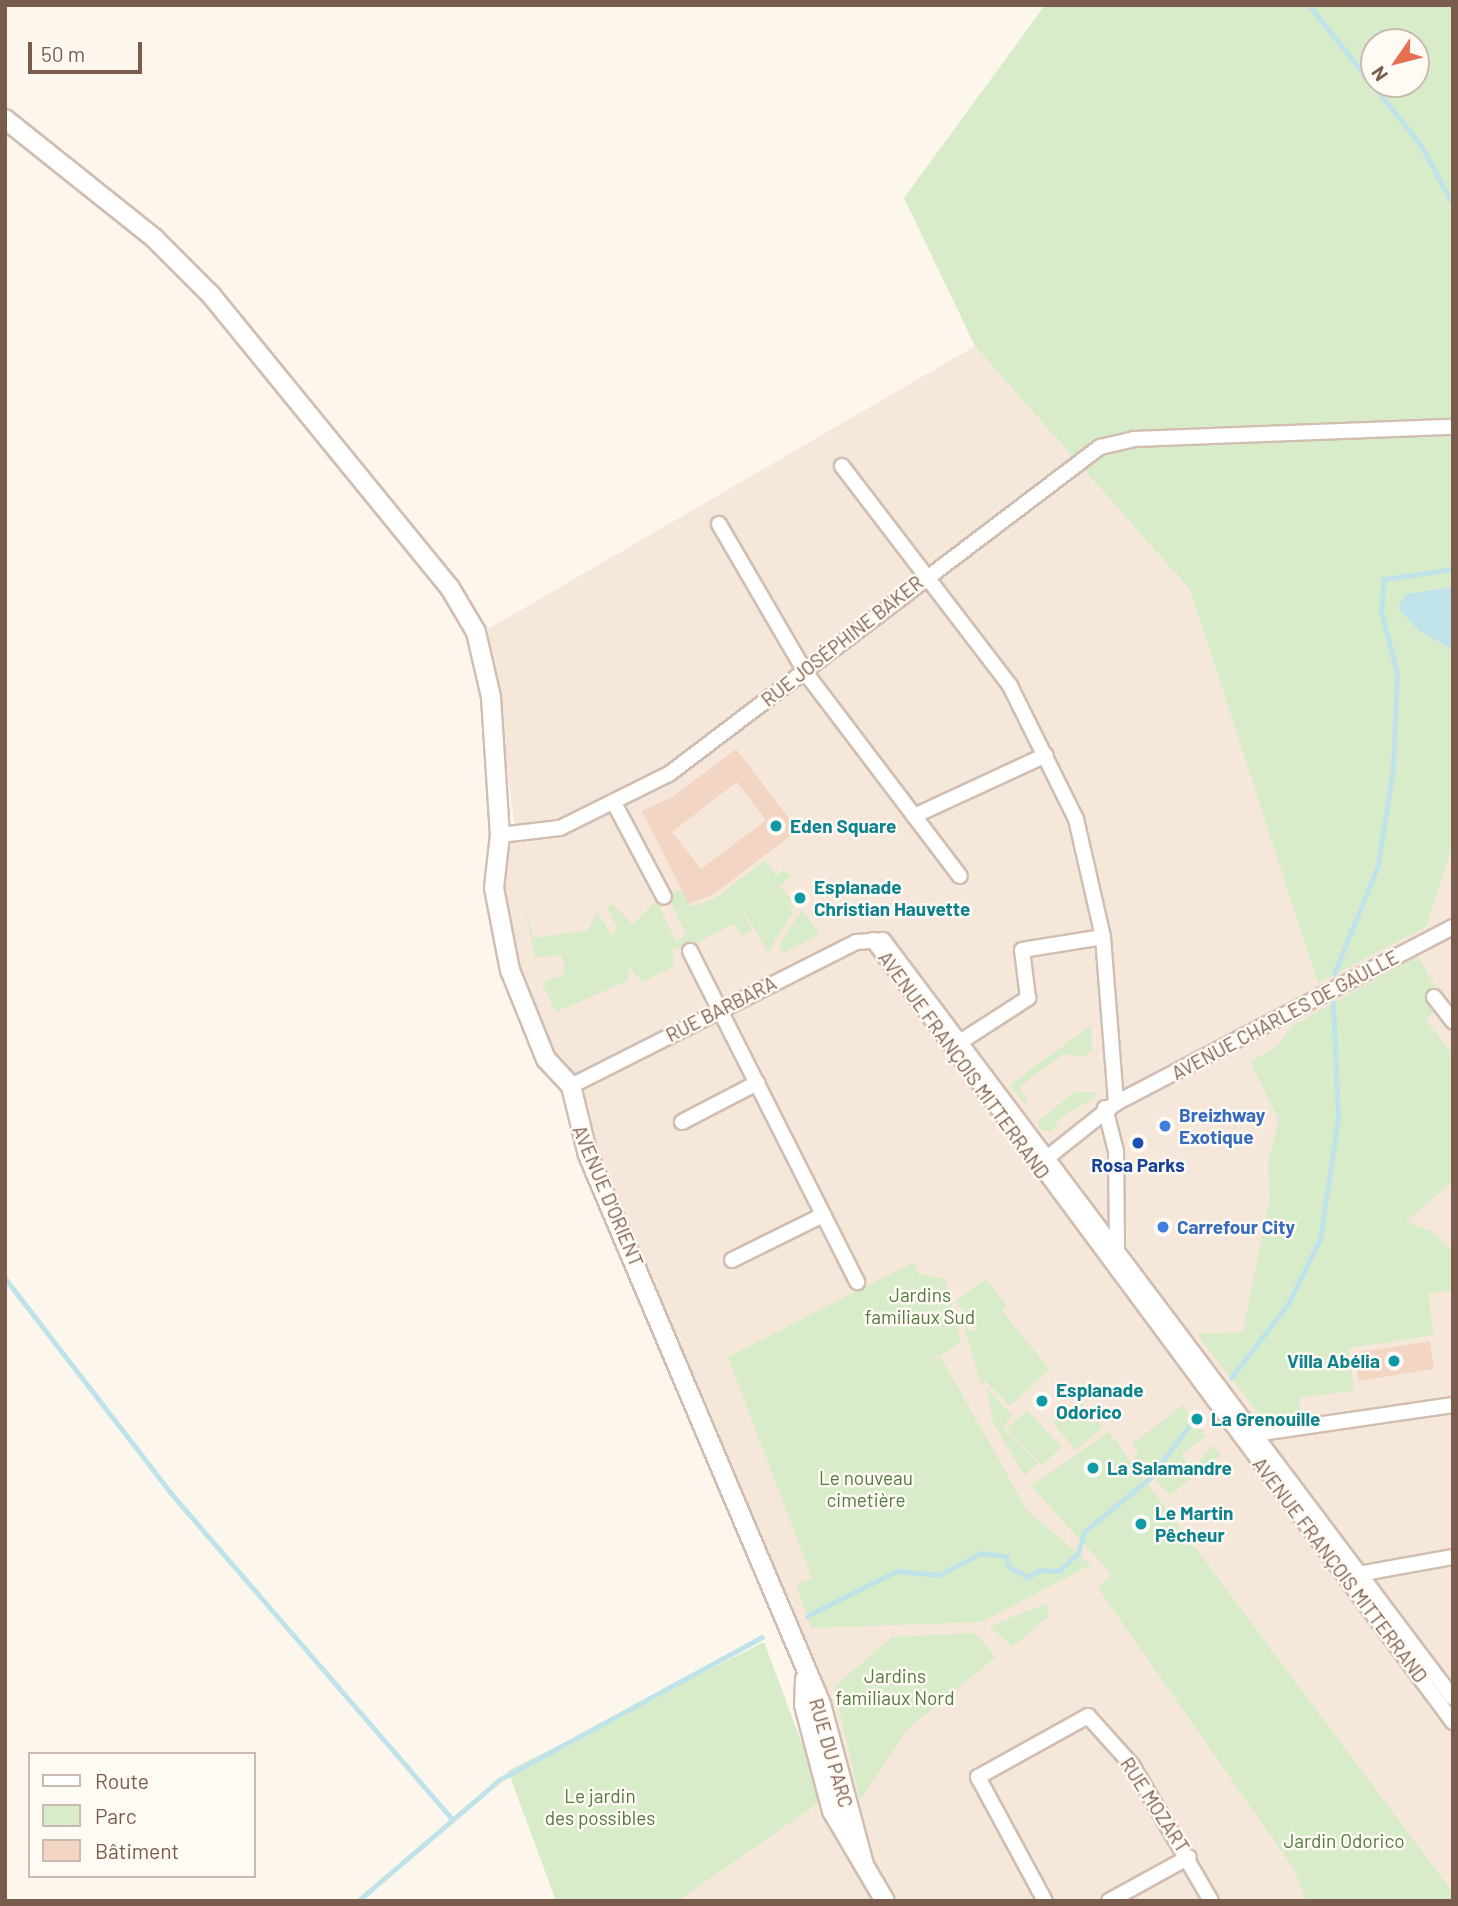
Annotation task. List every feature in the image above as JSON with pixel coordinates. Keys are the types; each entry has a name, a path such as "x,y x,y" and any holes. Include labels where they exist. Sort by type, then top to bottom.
{"street":[{"path":"5,119 182,264 450,587 485,661 500,835 493,869 510,970 546,1059 571,1086"},
{"name":"RUE JOSÉPHINE BAKER","path":"500,835 560,828 669,774 805,672 1063,469 1100,447 1134,439 1453,427"},
{"path":"842,466 1010,686 1076,819 1103,937 1111,1106 1116,1151 1118,1250 1112,1266"},
{"path":"719,524 805,672 960,876"},
{"path":"914,817 1046,755"},
{"path":"614,803 664,897"},
{"name":"AVENUE CHARLES DE GAULLE","path":"1046,1154 1111,1106 1453,927"},
{"path":"957,1045 1028,998 1022,950 1103,937"},
{"name":"RUE BARBARA","path":"571,1086 856,942 873,940"},
{"name":"AVENUE FRANÇOIS MITTERRAND","path":"873,940 1046,1154 1118,1250 1251,1441"},
{"path":"690,951 857,1282"},
{"path":"1434,997 1453,1021"},
{"name":"AVENUE FRANÇOIS MITTERRAND","path":"957,1045 1040,1168 1112,1266 1251,1441 1352,1576 1451,1716"},
{"path":"682,1122 757,1083"},
{"name":"AVENUE D'ORIENT","path":"571,1086 576,1124 805,1675"},
{"path":"1040,1168 1046,1154"},
{"path":"732,1260 823,1215"},
{"path":"1251,1441 1453,1405"},
{"path":"1352,1576 1453,1557"},
{"name":"AVENUE FRANÇOIS MITTERRAND","path":"1352,1576 1453,1698"},
{"name":"RUE DU PARC","path":"805,1675 821,1704 864,1864 885,1901"},
{"name":"RUE MOZART","path":"1045,1901 978,1777 1088,1716 1132,1765 1189,1857 1211,1901"},
{"path":"1109,1901 1189,1857"}],"shaded area":[{"path":"975,346 1190,590 1318,982 1426,927 1453,844 1453,1901 678,1901 823,1800 847,1794 518,973 498,860 516,836 488,629"}],"green space":[{"path":"1045,5 1453,5 1453,587 1405,594 1419,631 1453,650 1453,844 1426,927 1318,983 1190,590 975,346 904,198"},
{"path":"765,860 776,875 784,870 792,877 779,886 798,905 794,909 784,899 793,913 768,952 739,903 752,930 742,936 734,924 684,949 673,947 673,967 642,982 629,967 627,981 556,1012 542,983 564,974 564,963 561,955 535,958 521,886 533,938 588,930 597,912 612,936 617,928 607,907 613,904 632,924 657,901 676,942 686,933 668,896 681,889 691,907 716,898"},
{"path":"802,910 820,934 783,953 779,944"},
{"path":"1418,956 1437,990 1427,999 1436,1011 1425,1019 1453,1055 1453,1181 1406,1222 1431,1231 1453,1251 1453,1290 1428,1294 1434,1335 1349,1348 1354,1391 1299,1398 1301,1415 1264,1421 1197,1334 1243,1332 1270,1198 1268,1162 1279,1120 1250,1061 1275,1048 1292,1026"},
{"path":"1091,1025 1092,1050 1083,1057 1064,1054 1035,1075 1019,1088 1028,1100 1024,1103 1010,1085"},
{"path":"1075,1092 1095,1092 1094,1098 1060,1118 1052,1131 1041,1131 1037,1122"},
{"name":"Le nouveau cimetière","path":"914,1262 919,1274 945,1279 961,1342 918,1369 941,1357 1027,1510 1091,1565 981,1622 811,1628 796,1584 812,1578 728,1357"},
{"name":"Jardins familiaux Sud","path":"986,1279 1007,1306 1002,1311 1049,1369 1010,1406 985,1381 981,1385 963,1323 971,1332 977,1328 956,1301"},
{"path":"986,1387 1013,1416 1003,1427 1038,1463 1024,1476 993,1422"},
{"path":"1079,1400 1103,1427 1076,1450 1052,1422"},
{"path":"1183,1405 1206,1436 1182,1455 1192,1469 1213,1445 1221,1455 1170,1495 1134,1457 1139,1453 1132,1444"},
{"path":"1027,1410 1062,1447 1042,1465 1007,1429"},
{"name":"Jardin Odorico","path":"1109,1432 1453,1893 1453,1901 1306,1901 1294,1869 1098,1588 1112,1574 1031,1486"},
{"path":"1047,1603 1048,1617 1012,1647 990,1626"},
{"name":"Jardins familiaux Nord","path":"975,1633 996,1657 908,1729 860,1800 834,1687 892,1637"},
{"name":"Le jardin des possibles","path":"764,1642 823,1800 678,1901 556,1901 508,1771"}],"water":[{"path":"1453,587 1453,650 1419,631 1398,608 1405,594"}],"building":[{"name":"Eden Square","path":"736,749 798,830 714,894 689,904 642,811 672,797","holes":["737,782 766,820 701,869 672,832"]},
{"name":"Villa Abélia","path":"1430,1341 1434,1369 1359,1381 1355,1353"}],"waterway":[{"path":"1309,5 1421,145 1453,204"},
{"path":"1334,974 1378,865 1393,769 1397,673 1381,612 1384,579 1453,569"},
{"path":"1231,1378 1288,1304 1320,1239 1338,1118 1333,1003"},
{"path":"5,1278 171,1493 451,1817"},
{"path":"807,1616 897,1571 939,1575 981,1553 1007,1556 1009,1567 1029,1577 1040,1570 1059,1571 1078,1553 1084,1532 1150,1478 1194,1419"},
{"path":"358,1901 499,1780 762,1637"}],"place":[{"name":"Eden Square","path":"776,826"},
{"name":"Esplanade Christian Hauvette","path":"800,898"},
{"name":"Breizhway Exotique","path":"1165,1126"},
{"name":"Rosa Parks","path":"1138,1143"},
{"name":"Carrefour City","path":"1163,1227"},
{"name":"Villa Abélia","path":"1394,1361"},
{"name":"Esplanade Odorico","path":"1042,1401"},
{"name":"La Grenouille","path":"1197,1419"},
{"name":"La Salamandre","path":"1093,1468"},
{"name":"Le Martin Pêcheur","path":"1141,1524"}]}
